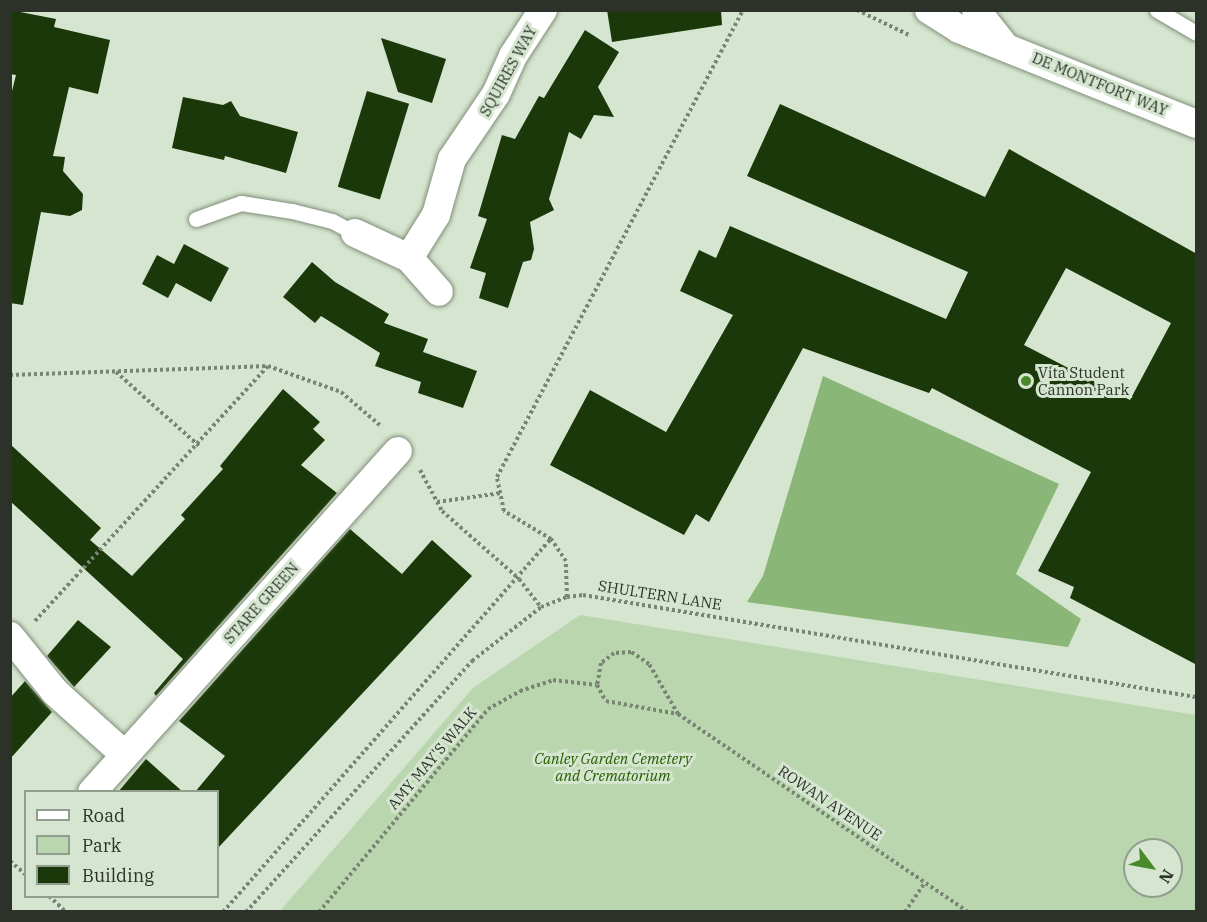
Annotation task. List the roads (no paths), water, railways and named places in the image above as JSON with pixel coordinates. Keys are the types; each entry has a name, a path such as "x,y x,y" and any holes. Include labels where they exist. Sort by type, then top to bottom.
{"street":[{"name":"SQUIRES WAY","path":"409,258 436,215 452,159 496,94 513,56 543,10"},
{"path":"976,10 1002,44"},
{"name":"DE MONTFORT WAY","path":"933,13 959,29 1002,44 1197,124"},
{"path":"355,233 409,258 439,292"},
{"name":"STARE GREEN","path":"94,790 398,451"},
{"path":"13,639 55,692 125,755"}],"lane":[{"path":"1157,10 1197,33"},
{"path":"196,219 241,203 292,211 332,221 355,233"}],"place":[{"name":"Vita Student Cannon Park","path":"1026,381"}],"park label":[{"name":"Canley Garden Cemetery and Crematorium","path":"613,766"}]}
